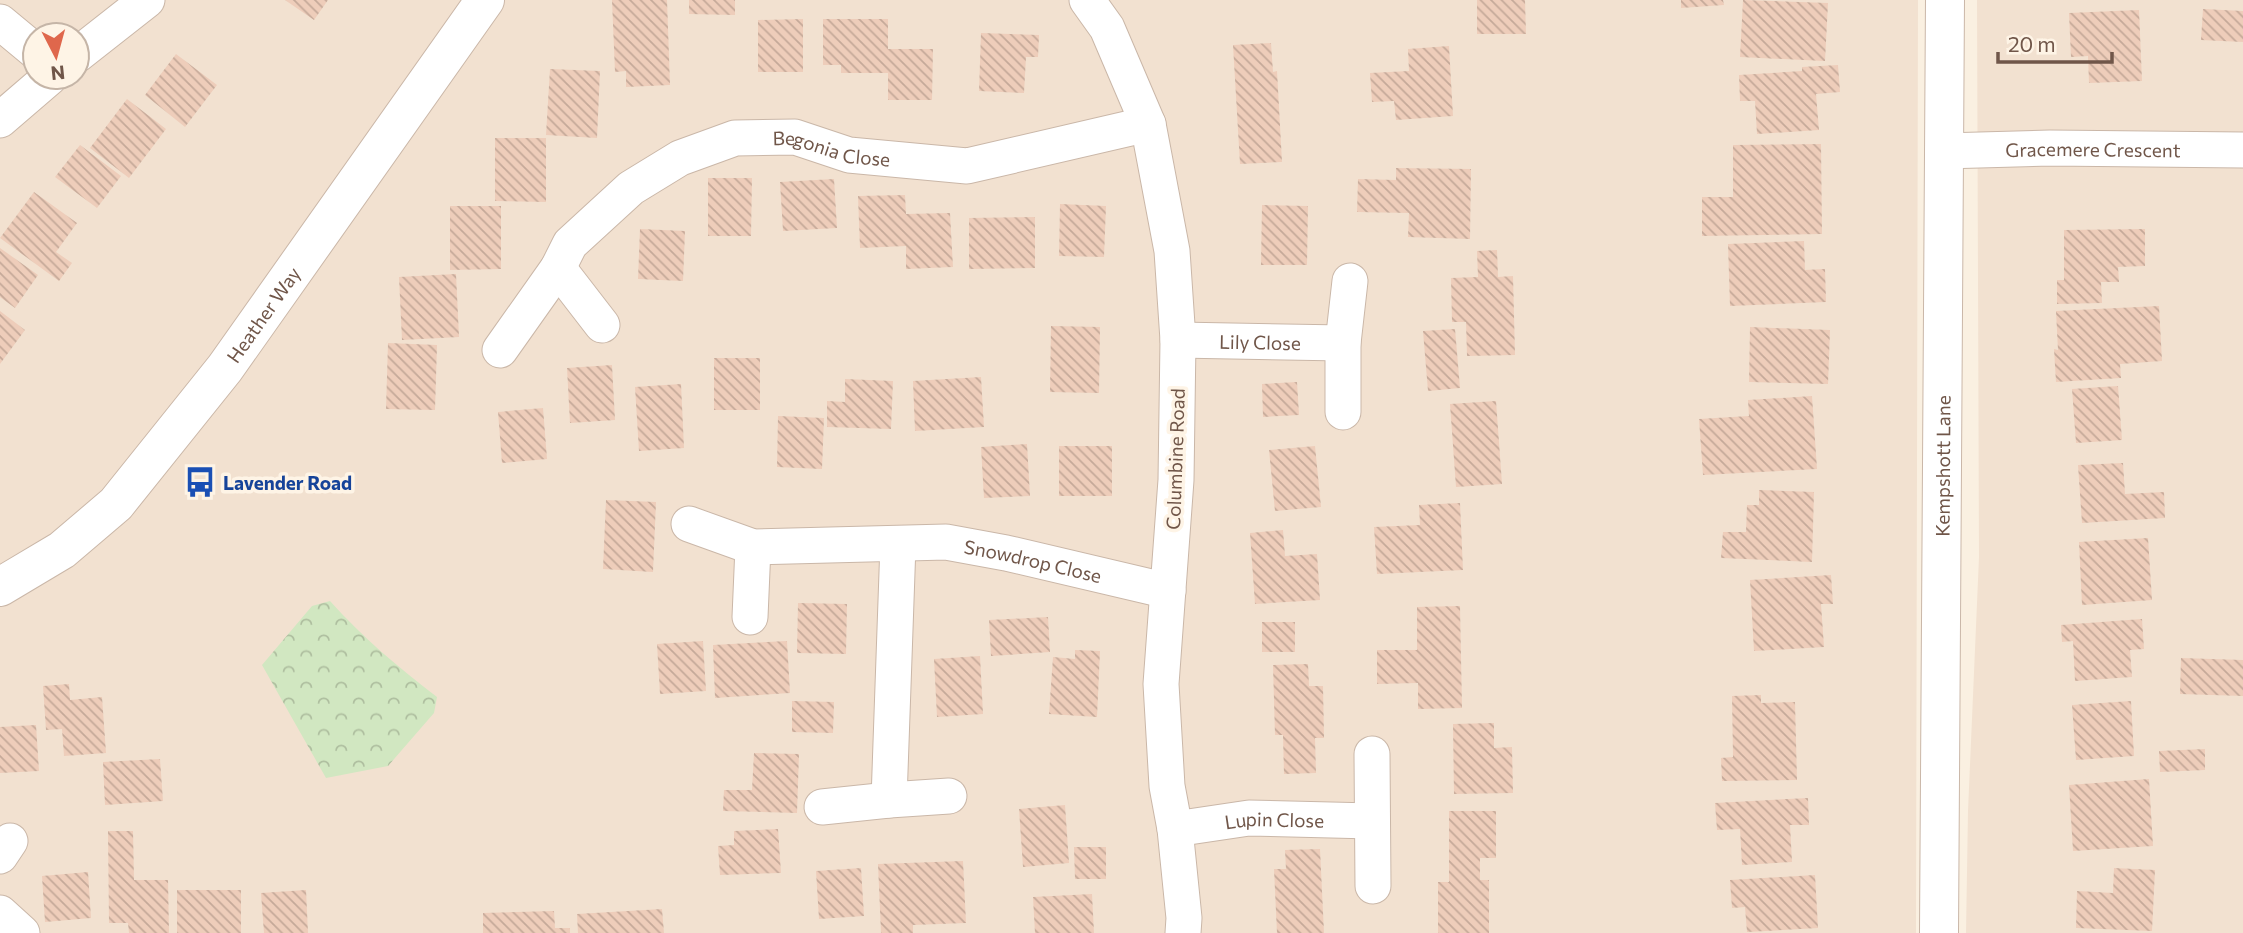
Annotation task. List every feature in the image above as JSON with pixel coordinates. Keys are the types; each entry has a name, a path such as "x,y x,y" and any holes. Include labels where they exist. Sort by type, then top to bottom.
{"street":[{"path":"91,44 147,0"},
{"name":"Heather Way","path":"0,587 62,550 117,504 225,368 485,0"},
{"name":"Columbine Road","path":"1087,0 1107,28 1148,124 1172,251 1178,340 1176,480 1161,684 1167,786 1175,829 1184,918 1183,933"},
{"name":"Kempshott Lane","path":"1939,933 1945,0"},
{"path":"0,22 21,39"},
{"path":"0,120 34,91"},
{"name":"Begonia Close","path":"500,350 558,268 570,244 631,188 680,158 735,138 794,137 849,155 967,166 1148,124"},
{"name":"Gracemere Crescent","path":"1943,150 2243,150"},
{"path":"558,268 602,325"},
{"path":"1343,412 1343,343 1350,281"},
{"name":"Lily Close","path":"1178,340 1343,343"},
{"name":"Snowdrop Close","path":"689,524 753,547 946,541 1168,591"},
{"path":"889,800 898,544"},
{"path":"750,617 753,547"},
{"path":"1372,754 1373,886"},
{"path":"822,807 949,796"},
{"name":"Lupin Close","path":"1175,829 1249,818 1372,821"},
{"path":"0,913 22,933"}],"shaded area":[{"path":"0,0 1918,0 1916,933 0,933"},
{"path":"1977,0 2243,0 2243,933 1966,933 1968,811 1979,557"}],"green space":[{"path":"330,601 381,652 437,697 434,713 388,766 326,778 262,665 312,606"}],"building":[{"path":"285,0 328,0 314,20"},
{"path":"612,0 667,0 670,85 626,87 626,71 615,72"},
{"path":"689,0 735,0 735,15 689,14"},
{"path":"1477,0 1525,0 1526,34 1477,34"},
{"path":"1681,0 1723,0 1724,5 1681,8"},
{"path":"1743,0 1828,3 1825,61 1740,57"},
{"path":"2203,9 2243,11 2243,42 2201,40"},
{"path":"2139,10 2142,81 2089,83 2088,56 2071,57 2069,13"},
{"path":"803,19 803,72 758,72 758,20"},
{"path":"823,19 888,19 888,49 933,49 932,100 888,100 888,73 841,73 841,65 823,65"},
{"path":"981,33 1039,35 1038,57 1026,57 1024,93 979,91"},
{"path":"1271,43 1273,72 1277,71 1282,162 1240,164 1233,45"},
{"path":"1449,46 1453,116 1396,120 1394,101 1372,102 1370,73 1409,71 1408,49"},
{"path":"176,54 217,85 185,127 145,95"},
{"path":"1838,65 1840,92 1816,94 1819,130 1757,134 1755,101 1740,101 1739,75 1802,71 1802,67"},
{"path":"550,69 600,71 597,138 546,135"},
{"path":"127,99 166,129 129,178 90,148"},
{"path":"495,138 546,138 546,202 495,201"},
{"path":"1821,144 1822,234 1702,236 1702,197 1733,197 1733,145"},
{"path":"80,145 121,176 97,208 55,177"},
{"path":"1396,168 1471,169 1470,239 1408,237 1409,213 1357,212 1358,179 1396,180"},
{"path":"708,178 752,178 751,236 708,236"},
{"path":"834,179 837,228 783,231 780,182"},
{"path":"34,192 77,223 56,252 72,263 59,281 0,238"},
{"path":"905,195 906,214 950,213 953,267 906,269 906,246 860,248 858,196"},
{"path":"1060,204 1106,206 1104,257 1059,256"},
{"path":"1262,205 1308,206 1307,265 1261,265"},
{"path":"450,206 501,206 501,269 450,270"},
{"path":"1035,217 1035,268 969,269 969,218"},
{"path":"640,229 685,231 683,281 638,279"},
{"path":"2145,229 2145,266 2118,267 2119,282 2101,282 2102,303 2057,304 2057,280 2064,280 2064,230"},
{"path":"1804,241 1805,270 1825,269 1826,302 1730,306 1728,244"},
{"path":"0,248 38,275 15,308 0,297"},
{"path":"1497,250 1498,277 1513,276 1515,355 1467,356 1466,322 1452,322 1451,278 1478,277 1477,251"},
{"path":"456,274 459,337 402,340 399,277"},
{"path":"2159,306 2162,361 2120,364 2121,378 2056,382 2056,311"},
{"path":"0,311 25,330 0,364"},
{"path":"1051,326 1100,327 1099,393 1050,392"},
{"path":"1750,327 1830,330 1828,384 1749,382"},
{"path":"1455,329 1460,388 1428,391 1423,331"},
{"path":"388,343 437,345 435,410 386,409"},
{"path":"714,358 760,358 760,410 714,410"},
{"path":"612,365 615,420 570,423 567,368"},
{"path":"981,377 984,427 915,431 913,381"},
{"path":"845,379 893,381 891,429 827,427 827,401 845,402"},
{"path":"1297,382 1299,415 1263,417 1262,384"},
{"path":"681,384 684,448 639,451 635,387"},
{"path":"2118,386 2122,440 2076,443 2072,389"},
{"path":"1812,396 1817,469 1703,475 1699,419 1749,416 1748,400"},
{"path":"1496,401 1502,484 1456,487 1450,404"},
{"path":"543,408 547,459 502,463 498,412"},
{"path":"778,416 824,418 822,469 777,467"},
{"path":"1027,444 1030,496 984,498 981,447"},
{"path":"1059,446 1112,446 1112,496 1059,496"},
{"path":"1315,446 1321,507 1275,511 1269,450"},
{"path":"2123,463 2125,494 2164,492 2165,518 2082,523 2078,465"},
{"path":"1759,490 1814,492 1812,562 1721,558 1723,532 1746,532 1747,505 1759,505"},
{"path":"606,500 656,502 653,572 603,569"},
{"path":"1460,503 1463,570 1377,574 1374,527 1420,525 1419,505"},
{"path":"1283,530 1285,556 1317,554 1320,600 1255,604 1250,533"},
{"path":"2148,538 2152,600 2082,605 2079,542"},
{"path":"1831,575 1833,604 1821,604 1824,647 1754,651 1750,580"},
{"path":"798,603 847,604 846,654 797,653"},
{"path":"1460,606 1462,708 1418,709 1418,683 1377,684 1377,650 1417,650 1417,607"},
{"path":"1048,617 1050,652 991,656 989,620"},
{"path":"2142,619 2144,649 2130,650 2132,677 2075,681 2073,641 2062,642 2061,625"},
{"path":"1262,622 1295,622 1295,652 1262,652"},
{"path":"703,641 706,691 660,694 657,644"},
{"path":"787,641 790,693 715,698 713,645"},
{"path":"1075,650 1100,651 1097,717 1049,714 1053,657 1075,659"},
{"path":"980,656 983,714 937,717 934,659"},
{"path":"2181,658 2243,660 2243,696 2180,694"},
{"path":"1308,664 1309,686 1323,686 1324,738 1315,738 1316,773 1284,774 1283,735 1275,735 1273,665"},
{"path":"69,684 70,700 102,697 106,753 64,756 62,729 46,730 43,686"},
{"path":"1761,695 1761,703 1795,702 1797,780 1722,781 1721,758 1733,757 1732,696"},
{"path":"792,701 834,702 833,733 792,732"},
{"path":"2131,701 2134,756 2076,760 2072,705"},
{"path":"1494,723 1494,748 1512,747 1513,793 1454,794 1453,724"},
{"path":"36,725 39,771 0,773 0,727"},
{"path":"2205,749 2205,770 2160,772 2159,751"},
{"path":"754,753 799,754 797,813 723,811 724,790 752,790"},
{"path":"160,759 163,801 105,805 103,762"},
{"path":"2149,779 2153,846 2073,851 2069,785"},
{"path":"1808,798 1809,825 1790,825 1792,862 1742,865 1740,829 1717,830 1715,803"},
{"path":"1065,805 1069,863 1023,867 1019,809"},
{"path":"1449,811 1496,811 1496,858 1480,858 1480,880 1489,880 1489,933 1438,933 1438,882 1449,882"},
{"path":"778,829 781,873 720,875 718,846 734,845 734,831"},
{"path":"108,831 133,831 134,880 168,880 169,933 129,933 128,923 109,923"},
{"path":"1074,847 1106,847 1106,879 1075,879"},
{"path":"1320,849 1324,933 1277,933 1274,869 1286,869 1285,850"},
{"path":"963,861 966,923 913,925 913,933 881,933 878,864"},
{"path":"861,868 864,916 819,919 816,871"},
{"path":"2114,868 2155,870 2152,931 2076,928 2077,891 2113,893"},
{"path":"88,872 91,918 45,922 42,876"},
{"path":"1815,875 1818,928 1747,932 1745,907 1732,908 1730,880"},
{"path":"177,890 241,890 241,933 177,933"},
{"path":"306,890 308,933 264,933 261,893"},
{"path":"1092,894 1094,933 1035,933 1033,897"},
{"path":"662,909 664,933 578,933 577,914"},
{"path":"554,911 555,928 570,928 570,933 483,933 483,913"}],"place":[{"name":"Lavender Road","path":"200,482"}]}
